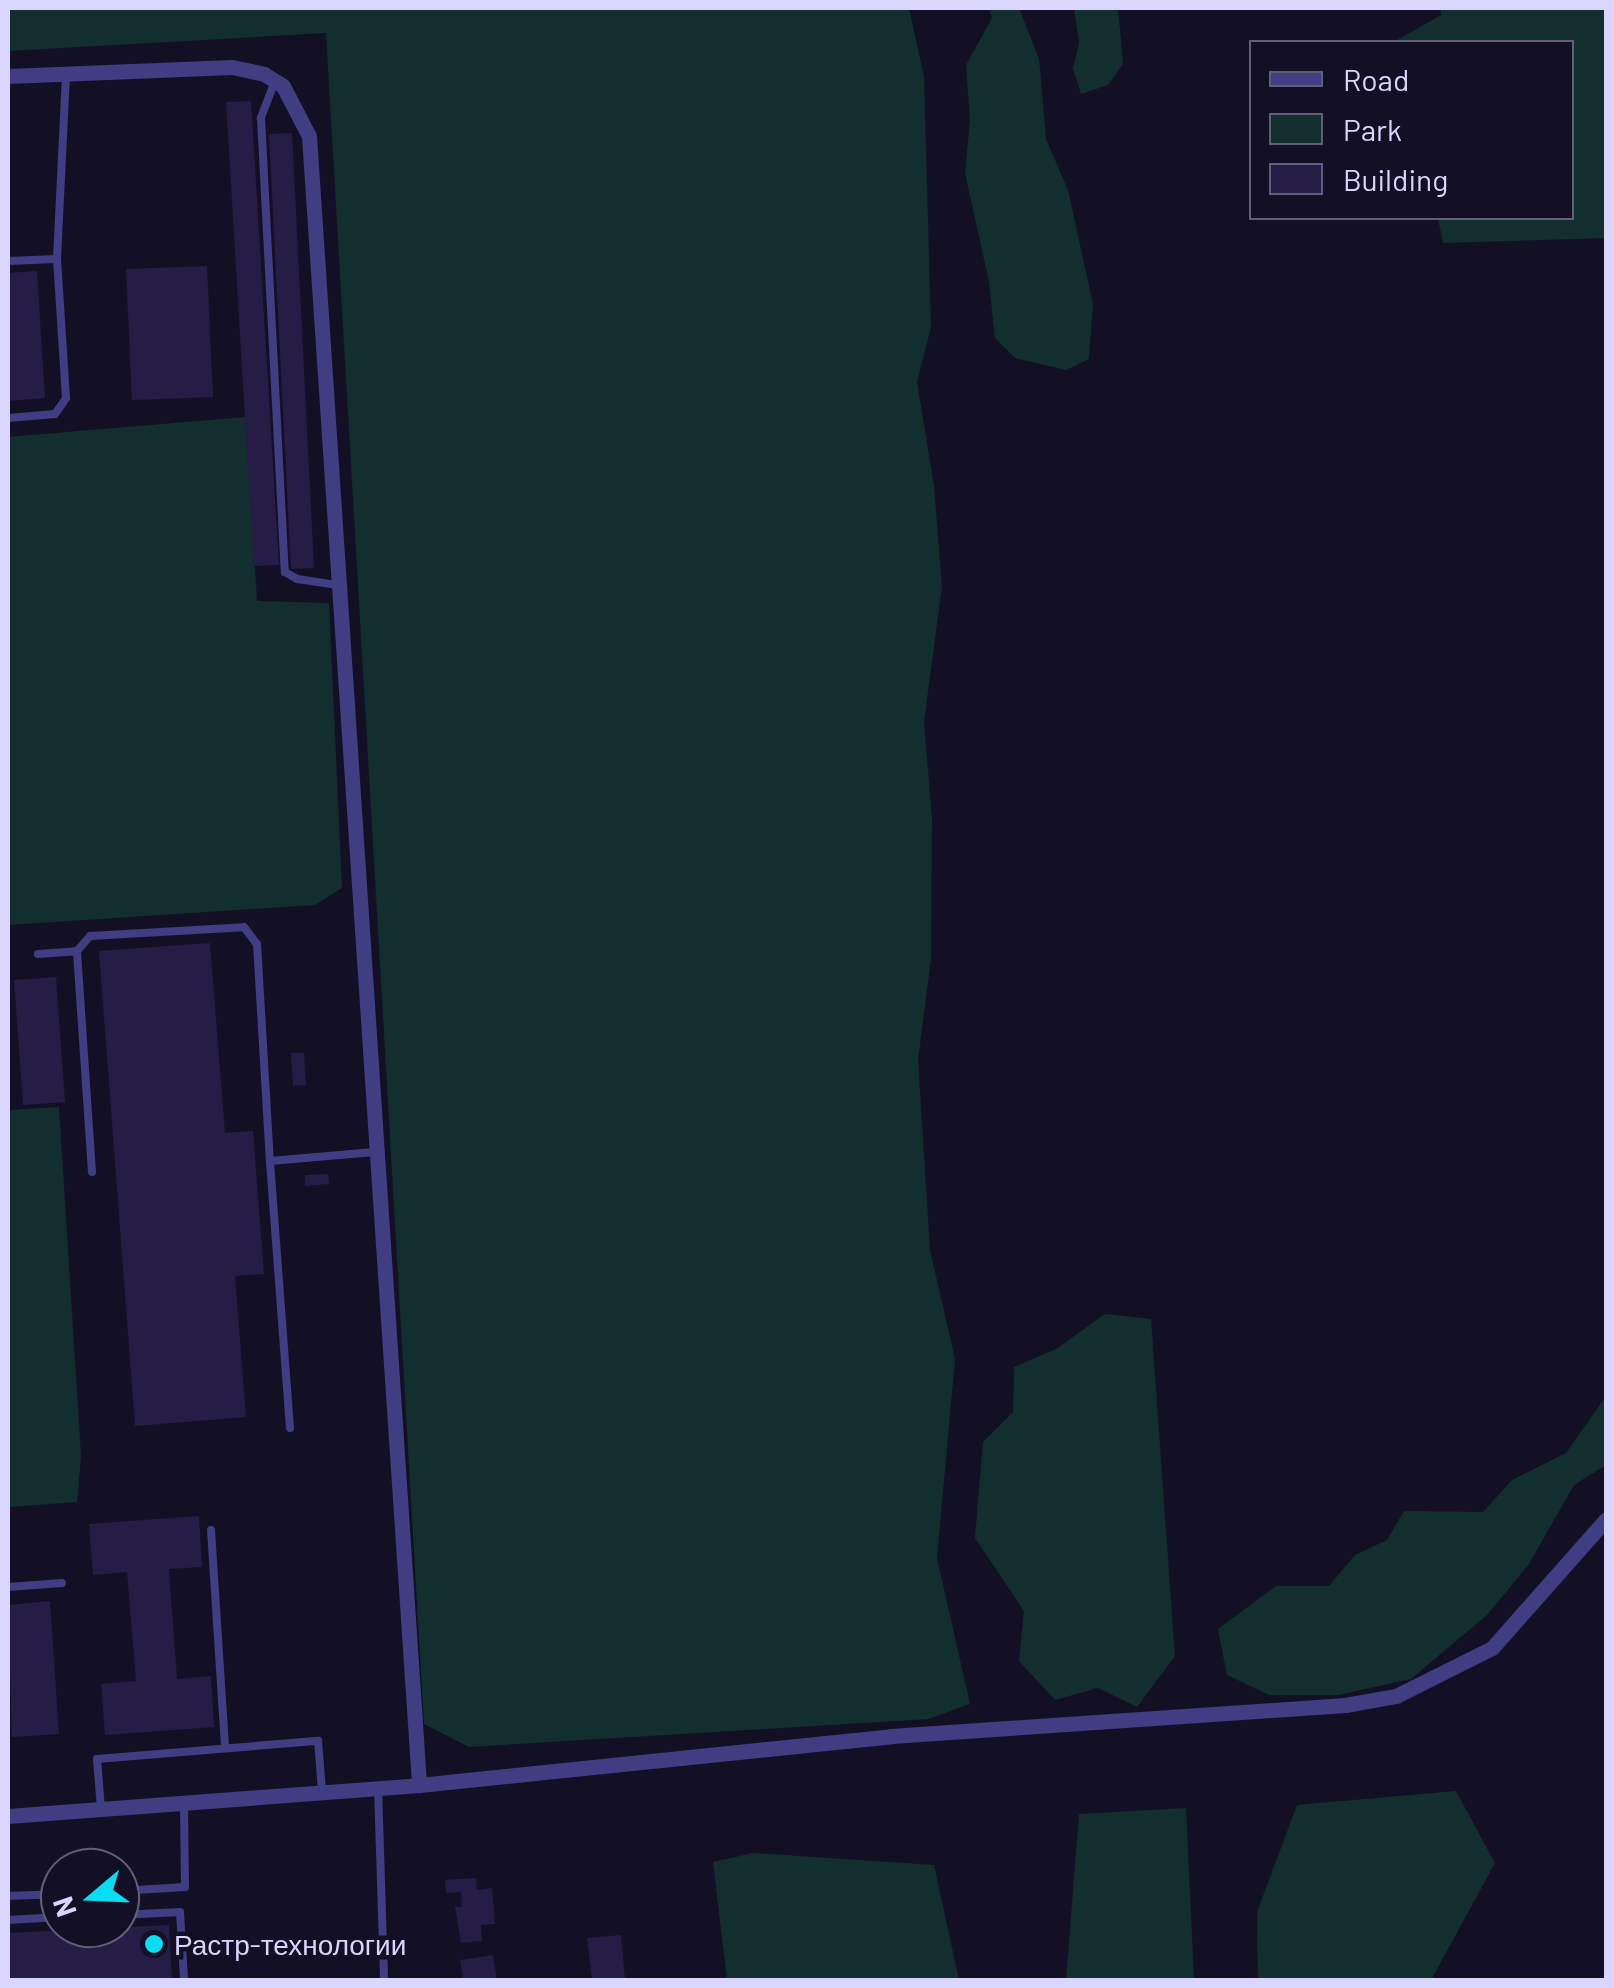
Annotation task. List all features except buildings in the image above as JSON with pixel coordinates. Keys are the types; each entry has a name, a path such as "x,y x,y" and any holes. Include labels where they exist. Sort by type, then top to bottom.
{"street":[{"path":"8,76 232,67 275,81 299,110 309,136 418,1785"},
{"path":"8,1816 418,1785 891,1736 1345,1705 1396,1696 1492,1648 1606,1518"}],"lane":[{"path":"8,418 55,414 66,398 57,259 66,74"},
{"path":"275,81 262,118 285,572 296,579 337,585"},
{"path":"8,260 57,259"},
{"path":"92,1172 77,952 90,936 244,927 257,944 290,1428"},
{"path":"38,954 77,952"},
{"path":"270,1161 374,1152"},
{"path":"212,1530 226,1748"},
{"path":"8,1587 62,1583"},
{"path":"101,1809 97,1758 226,1748 318,1741 322,1792"},
{"path":"378,1787 384,1980"},
{"path":"140,1890 185,1888 184,1802"},
{"path":"8,1896 40,1895"},
{"path":"140,1913 180,1912 184,1980"},
{"path":"8,1920 40,1918"}],"green space":[{"path":"8,8 909,8 924,77 931,327 917,382 934,486 942,586 924,722 932,818 931,959 918,1060 930,1250 955,1359 937,1558 970,1704 928,1719 469,1747 424,1724 326,33 8,51"},
{"path":"989,8 1019,8 1039,59 1046,139 1068,190 1093,304 1089,359 1066,370 1015,358 995,338 989,282 965,173 970,120 966,65 992,18"},
{"path":"1074,8 1118,8 1123,64 1108,85 1081,94 1073,68 1079,43"},
{"path":"1440,8 1606,8 1606,238 1443,243 1438,220 1574,220 1574,40 1397,40 1441,15"},
{"path":"245,417 257,601 329,603 342,888 315,905 8,925 8,437"},
{"path":"59,1107 81,1456 77,1502 8,1507 8,1110"},
{"path":"1105,1314 1151,1319 1175,1656 1137,1707 1098,1688 1055,1700 1019,1661 1024,1611 975,1538 983,1442 1013,1412 1014,1367 1056,1349"},
{"path":"1606,1389 1606,1465 1574,1485 1529,1564 1487,1615 1411,1679 1338,1695 1269,1695 1227,1675 1218,1629 1276,1586 1329,1586 1355,1555 1387,1540 1404,1511 1483,1512 1512,1480 1566,1453 1604,1399"},
{"path":"1456,1791 1495,1863 1431,1980 1258,1980 1257,1912 1297,1805"},
{"path":"1186,1808 1194,1980 1066,1980 1079,1814"},
{"path":"753,1853 934,1865 959,1980 727,1980 713,1862"}],"place":[{"name":"Растр-технологии","path":"154,1944"}]}
